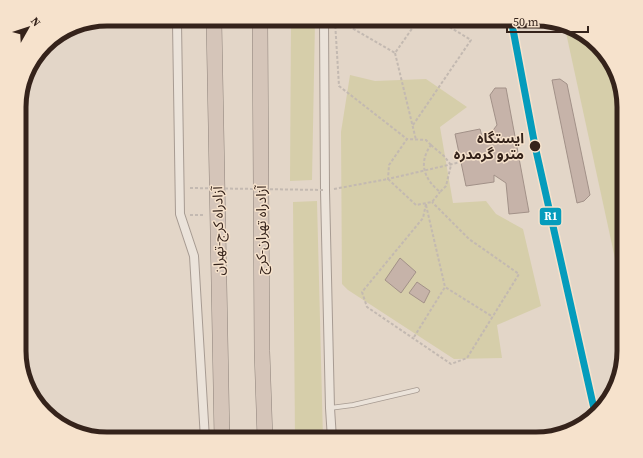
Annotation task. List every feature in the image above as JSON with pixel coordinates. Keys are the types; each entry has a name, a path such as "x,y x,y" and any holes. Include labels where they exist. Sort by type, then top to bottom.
{"highway":[{"name":"آزادراه کرج-تهران","path":"214,26 222,432"},
{"name":"آزادراه تهران-کرج","path":"260,26 262,351 265,432"},
{"path":"260,66 264,26"}],"street":[{"path":"177,26 180,214 194,256 205,432"},
{"path":"324,26 325,190 332,432"}],"lane":[{"path":"330,408 353,405 417,390"}],"path":[{"path":"335,26 339,86 406,139 426,140 444,156 451,165"},
{"path":"349,26 395,53 416,140"},
{"path":"395,53 414,26"},
{"path":"413,125 471,40 448,26"},
{"path":"388,179 389,165 406,139"},
{"path":"431,145 427,151 424,161 425,171 427,180 440,192"},
{"path":"190,188 325,190 388,179 461,162"},
{"path":"388,179 416,205 426,204 432,202 446,186 451,165"},
{"path":"426,204 423,218 362,292 367,307 452,364 467,358 519,274 469,239 432,202"},
{"path":"414,338 445,287 426,204"},
{"path":"180,214 217,214"},
{"path":"445,287 493,316"}],"shaded area":[{"path":"291,26 315,26 312,180 290,181"},
{"path":"566,32 585,43 597,54 611,76 614,86 617,102 617,268"},
{"path":"350,75 375,81 426,79 467,107 440,127 453,203 486,201 496,214 523,229 541,306 497,325 502,358 454,359 348,290 342,284 341,132"},
{"path":"317,201 323,432 295,432 293,202"}],"building":[{"path":"560,79 567,84 590,195 584,201 577,203 552,80"},
{"path":"495,88 506,88 529,212 509,214 506,183 494,175 494,182 466,186 455,134 480,129 482,136 488,137 497,125 490,95"},
{"path":"400,258 416,272 401,293 385,280"},
{"path":"417,282 430,291 424,303 409,293"}],"transit line":[{"name":"R1","path":"512,26 535,146 594,407"}],"place":[{"name":"ایستگاه مترو گرمدره","path":"535,146"}]}
